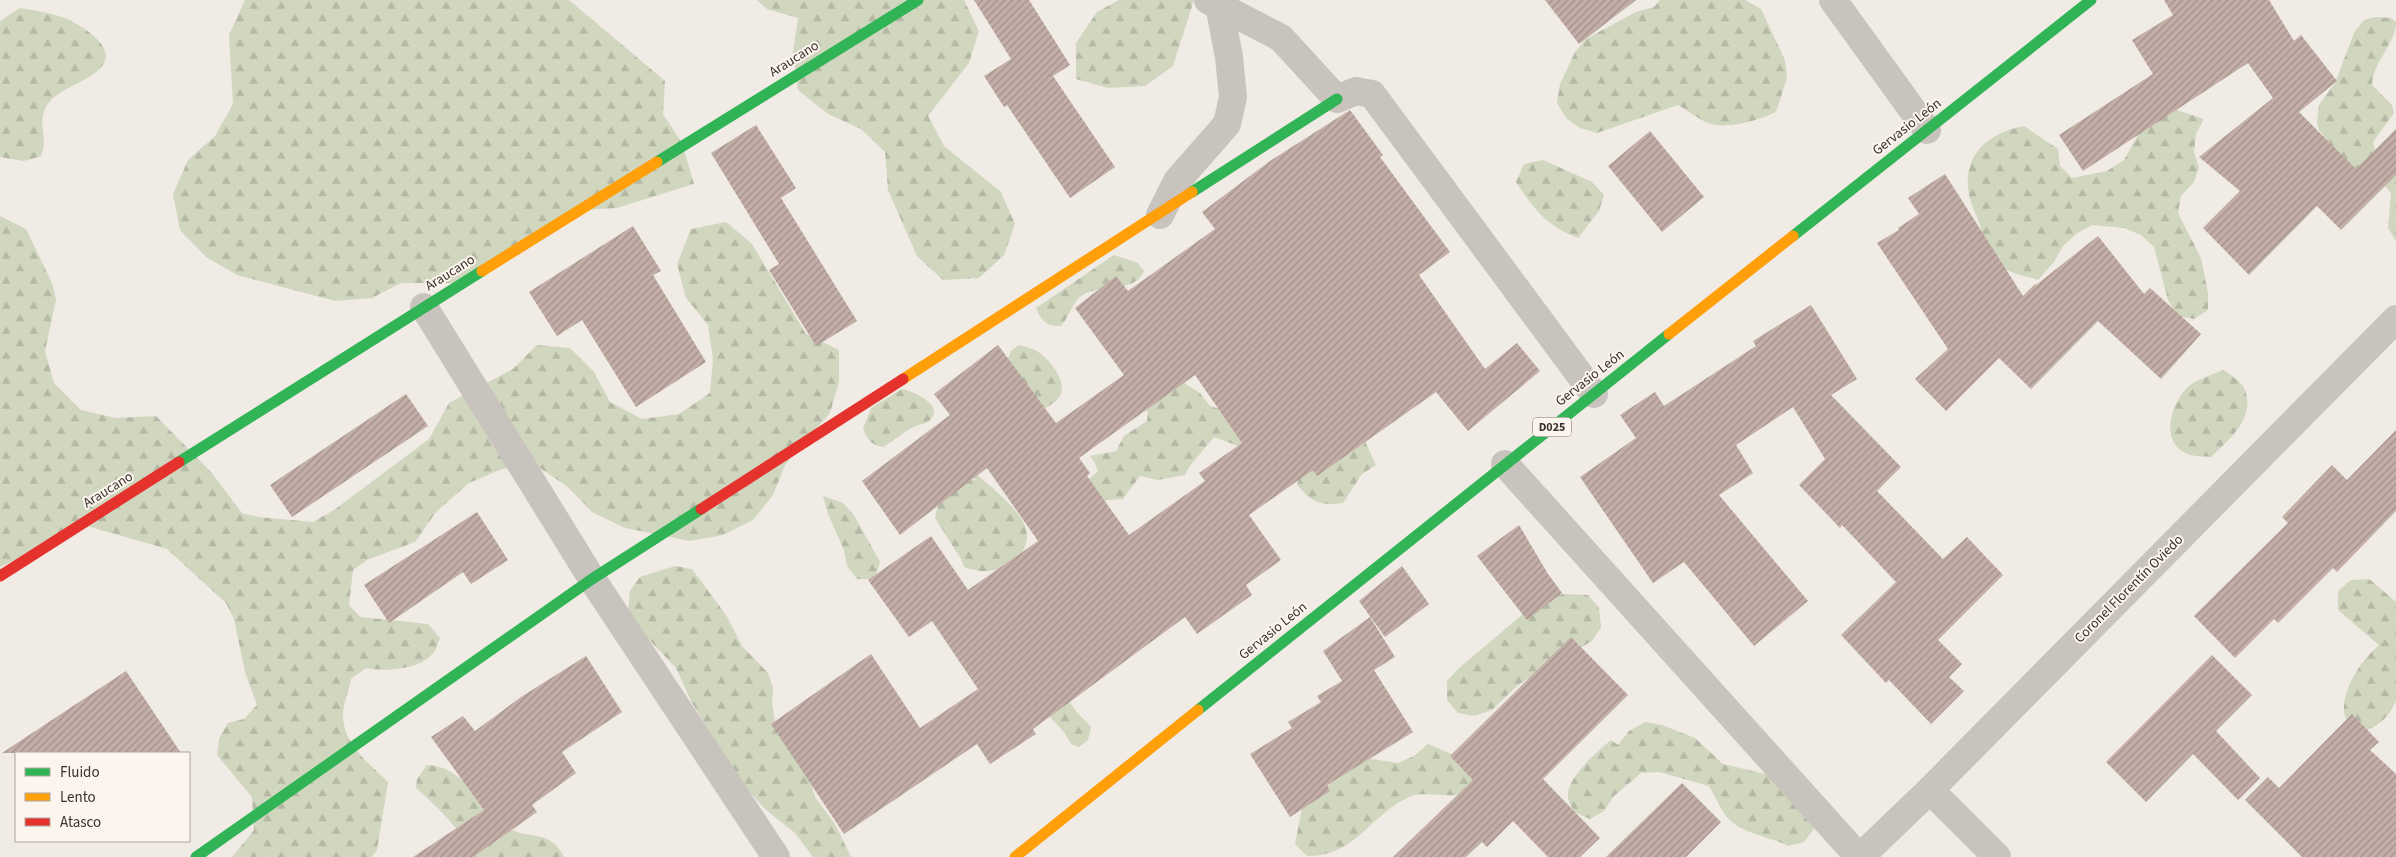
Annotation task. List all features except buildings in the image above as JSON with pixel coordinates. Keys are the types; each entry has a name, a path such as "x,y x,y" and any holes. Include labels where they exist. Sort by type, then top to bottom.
{"street":[{"name":"Araucano","path":"0,576 424,306 918,0"},
{"path":"1833,0 1927,130"},
{"name":"Gervasio León","path":"1015,857 1504,464 2091,0"},
{"path":"1213,3 1281,38 1337,99"},
{"path":"1160,215 1178,181 1228,124 1233,97 1229,57 1213,3"},
{"path":"196,857 592,580 1337,99 1356,91 1372,94 1594,394"},
{"path":"424,306 592,580 776,857"},
{"name":"Coronel Florentín Oviedo","path":"1859,857 1930,790 2396,319"},
{"path":"1504,464 1859,857"},
{"path":"1930,790 1997,857"}],"green space":[{"path":"245,0 569,0 665,81 663,114 682,143 694,184 617,208 583,210 472,283 401,283 372,298 335,301 237,275 206,257 180,230 173,194 188,160 215,136 233,104 229,35"},
{"path":"757,0 964,0 979,31 969,63 928,116 944,146 1001,192 1015,224 1004,255 979,278 943,280 917,256 888,190 885,152 861,129 828,114 798,90 793,53 798,18 767,9"},
{"path":"1119,0 1194,0 1173,66 1145,86 1108,88 1076,79 1076,43 1097,12"},
{"path":"1660,0 1745,0 1761,9 1785,60 1787,78 1776,112 1743,123 1716,125 1704,121 1678,105 1597,133 1580,128 1566,118 1557,103 1560,84 1575,52 1586,39 1636,12 1654,7"},
{"path":"20,8 59,16 79,25 101,43 105,50 106,58 103,65 90,77 59,93 47,105 42,124 44,143 41,156 24,161 0,157 0,21"},
{"path":"2374,17 2391,18 2396,22 2392,38 2376,68 2372,85 2392,105 2394,113 2373,142 2375,150 2396,172 2396,241 2388,228 2391,193 2386,187 2360,173 2343,159 2319,130 2317,122 2319,105 2335,83 2354,33 2364,20"},
{"path":"2171,108 2204,119 2196,134 2194,152 2199,167 2194,182 2181,196 2178,213 2201,258 2208,293 2208,310 2194,319 2178,316 2168,300 2154,247 2141,235 2124,228 2092,225 2076,234 2063,246 2054,262 2038,280 2009,271 1993,261 1987,249 1968,189 1968,176 1971,164 1975,154 1982,146 2000,133 2024,126 2058,149 2060,166 2072,178 2107,171 2124,160 2142,128"},
{"path":"1543,160 1592,182 1604,195 1599,211 1578,238 1557,228 1542,216 1516,182 1524,164"},
{"path":"0,216 26,229 52,283 56,300 45,351 54,383 81,410 116,418 156,416 211,472 242,513 258,517 313,522 334,510 429,439 449,403 513,369 537,345 570,348 594,372 610,402 642,419 679,414 710,393 713,359 708,325 686,298 677,264 691,229 726,222 752,244 806,334 839,350 839,382 830,413 785,465 773,495 753,520 723,535 690,541 625,528 592,512 568,487 537,466 502,469 469,483 436,512 415,542 367,560 353,570 349,605 360,617 428,624 440,638 434,652 421,663 383,670 366,668 351,679 343,713 347,734 358,752 388,782 377,850 372,857 232,857 254,830 252,797 217,755 219,739 228,723 244,719 257,705 245,672 234,619 226,603 167,549 87,526 0,567"},
{"path":"1114,255 1138,263 1144,271 1133,283 1089,292 1081,296 1075,302 1061,326 1048,324 1042,320 1036,308"},
{"path":"1019,345 1035,350 1042,355 1051,364 1061,382 1060,397 1041,412 1007,361 1011,351"},
{"path":"2224,370 2243,385 2244,388 2247,408 2240,427 2211,457 2196,456 2184,452 2176,445 2170,426 2176,404 2189,386"},
{"path":"1176,378 1200,393 1210,406 1235,414 1246,449 1214,437 1189,467 1185,475 1158,480 1140,476 1123,499 1096,501 1078,489 1098,471 1090,456 1116,451 1124,436 1147,421 1148,413 1144,405"},
{"path":"902,389 926,400 934,409 934,414 930,420 912,428 883,447 876,445 868,439 863,429 871,408"},
{"path":"1364,439 1376,465 1362,474 1343,503 1328,504 1317,502 1297,485 1302,468"},
{"path":"974,472 1009,503 1019,515 1025,527 1027,540 1022,552 1008,564 992,570 981,571 964,567 935,518 939,501 967,480 975,480"},
{"path":"823,496 843,503 854,515 880,562 875,579 857,579 847,566 844,550 828,514"},
{"path":"675,566 692,569 726,615 742,646 768,673 773,688 772,704 775,721 808,764 810,781 815,797 835,824 851,857 813,857 795,833 765,809 739,780 691,701 676,668 639,629 628,611 630,591 640,577"},
{"path":"2369,579 2396,602 2396,700 2391,711 2383,720 2363,732 2348,725 2344,711 2345,697 2356,672 2379,645 2338,610 2338,591 2351,580"},
{"path":"1562,594 1588,595 1599,608 1601,627 1592,641 1518,685 1492,710 1474,716 1458,713 1447,700 1447,681 1459,668 1529,609"},
{"path":"1067,698 1091,727 1088,740 1079,747 1071,744 1064,732 1040,706"},
{"path":"1645,722 1662,725 1695,738 1723,764 1774,776 1801,797 1814,829 1804,842 1788,846 1733,823 1727,817 1709,786 1659,772 1641,773 1614,796 1604,811 1590,819 1574,812 1568,797 1572,782 1577,774 1611,740 1618,745 1629,731"},
{"path":"1428,744 1456,756 1478,782 1470,790 1460,794 1422,794 1409,797 1396,804 1362,833 1338,850 1307,856 1295,844 1305,792 1365,758 1398,763 1414,756"},
{"path":"427,765 439,767 450,772 470,788 505,825 520,833 551,841 558,847 564,857 475,857 449,820 416,788 417,779"}],"traffic: fast":[{"path":"657,162 918,0"},
{"path":"1793,236 2091,0"},
{"path":"1192,192 1337,99"},
{"path":"179,462 482,271"},
{"path":"1198,710 1669,334"},
{"path":"196,857 592,579 701,509"}],"traffic: slow":[{"path":"482,271 657,162"},
{"path":"903,379 1192,192"},
{"path":"1669,334 1793,236"},
{"path":"1015,857 1198,710"}],"traffic: jam":[{"path":"701,509 903,379"},
{"path":"0,576 179,462"}]}
